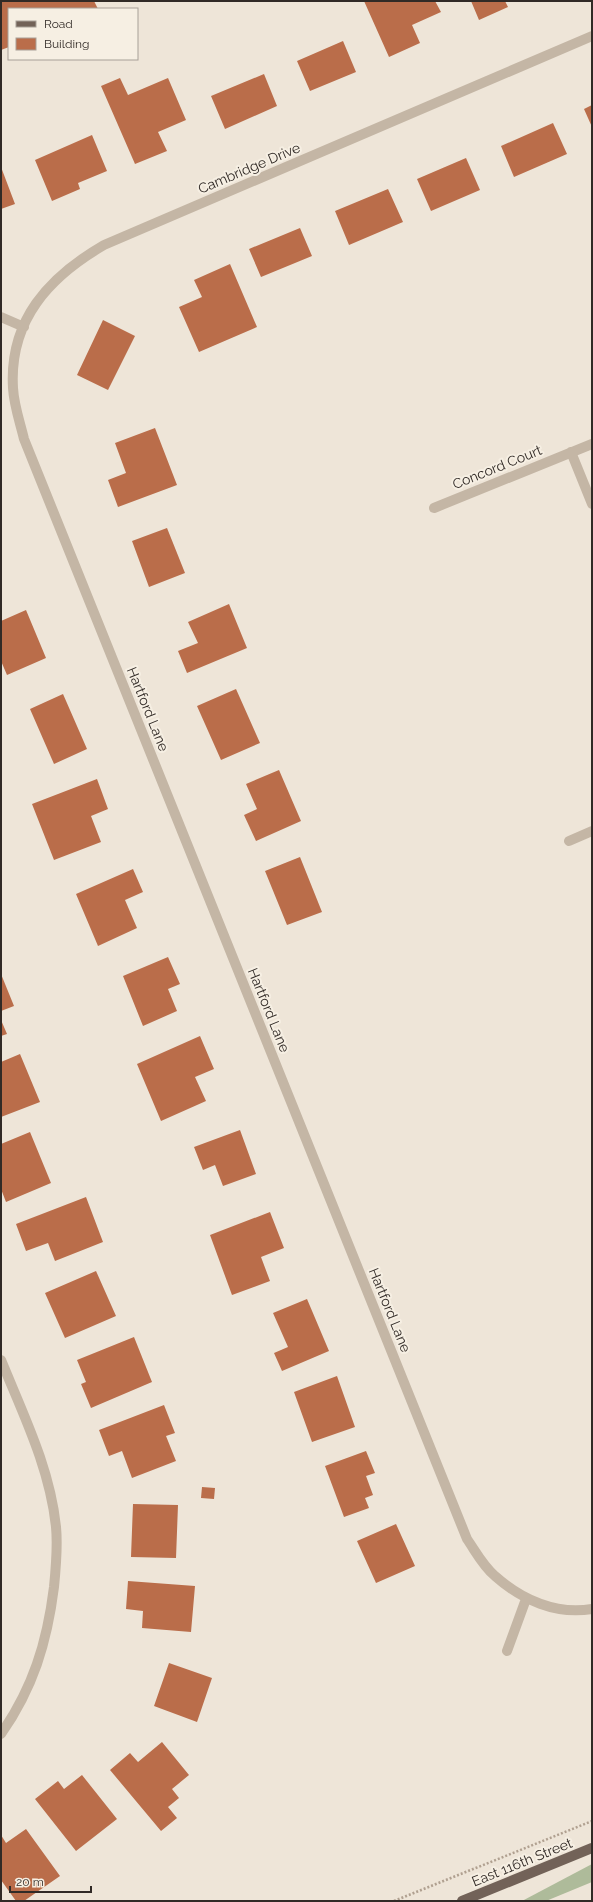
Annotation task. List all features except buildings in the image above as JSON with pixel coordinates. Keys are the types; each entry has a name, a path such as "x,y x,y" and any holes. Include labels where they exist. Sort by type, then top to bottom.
{"main road":[{"name":"East 116th Street","path":"462,1901 592,1848"}],"street":[{"name":"Cambridge Drive","path":"17,411 13,388 14,365 18,339 28,317 44,292 60,274 81,258 104,245 592,36"},
{"path":"1,317 24,327"},
{"name":"Hartford Lane","path":"17,411 24,439 467,1539 481,1561 494,1576 526,1598 554,1608 592,1609"},
{"name":"Concord Court","path":"434,508 592,444"},
{"path":"571,452 592,504"},
{"path":"569,841 592,831"},
{"path":"1,1360 37,1450 48,1485 56,1526 57,1564 44,1645 23,1698 1,1734"},
{"path":"507,1651 526,1598"}],"path":[{"path":"394,1901 592,1821"}],"green space":[{"path":"592,1864 592,1882 546,1901 522,1901"}]}
